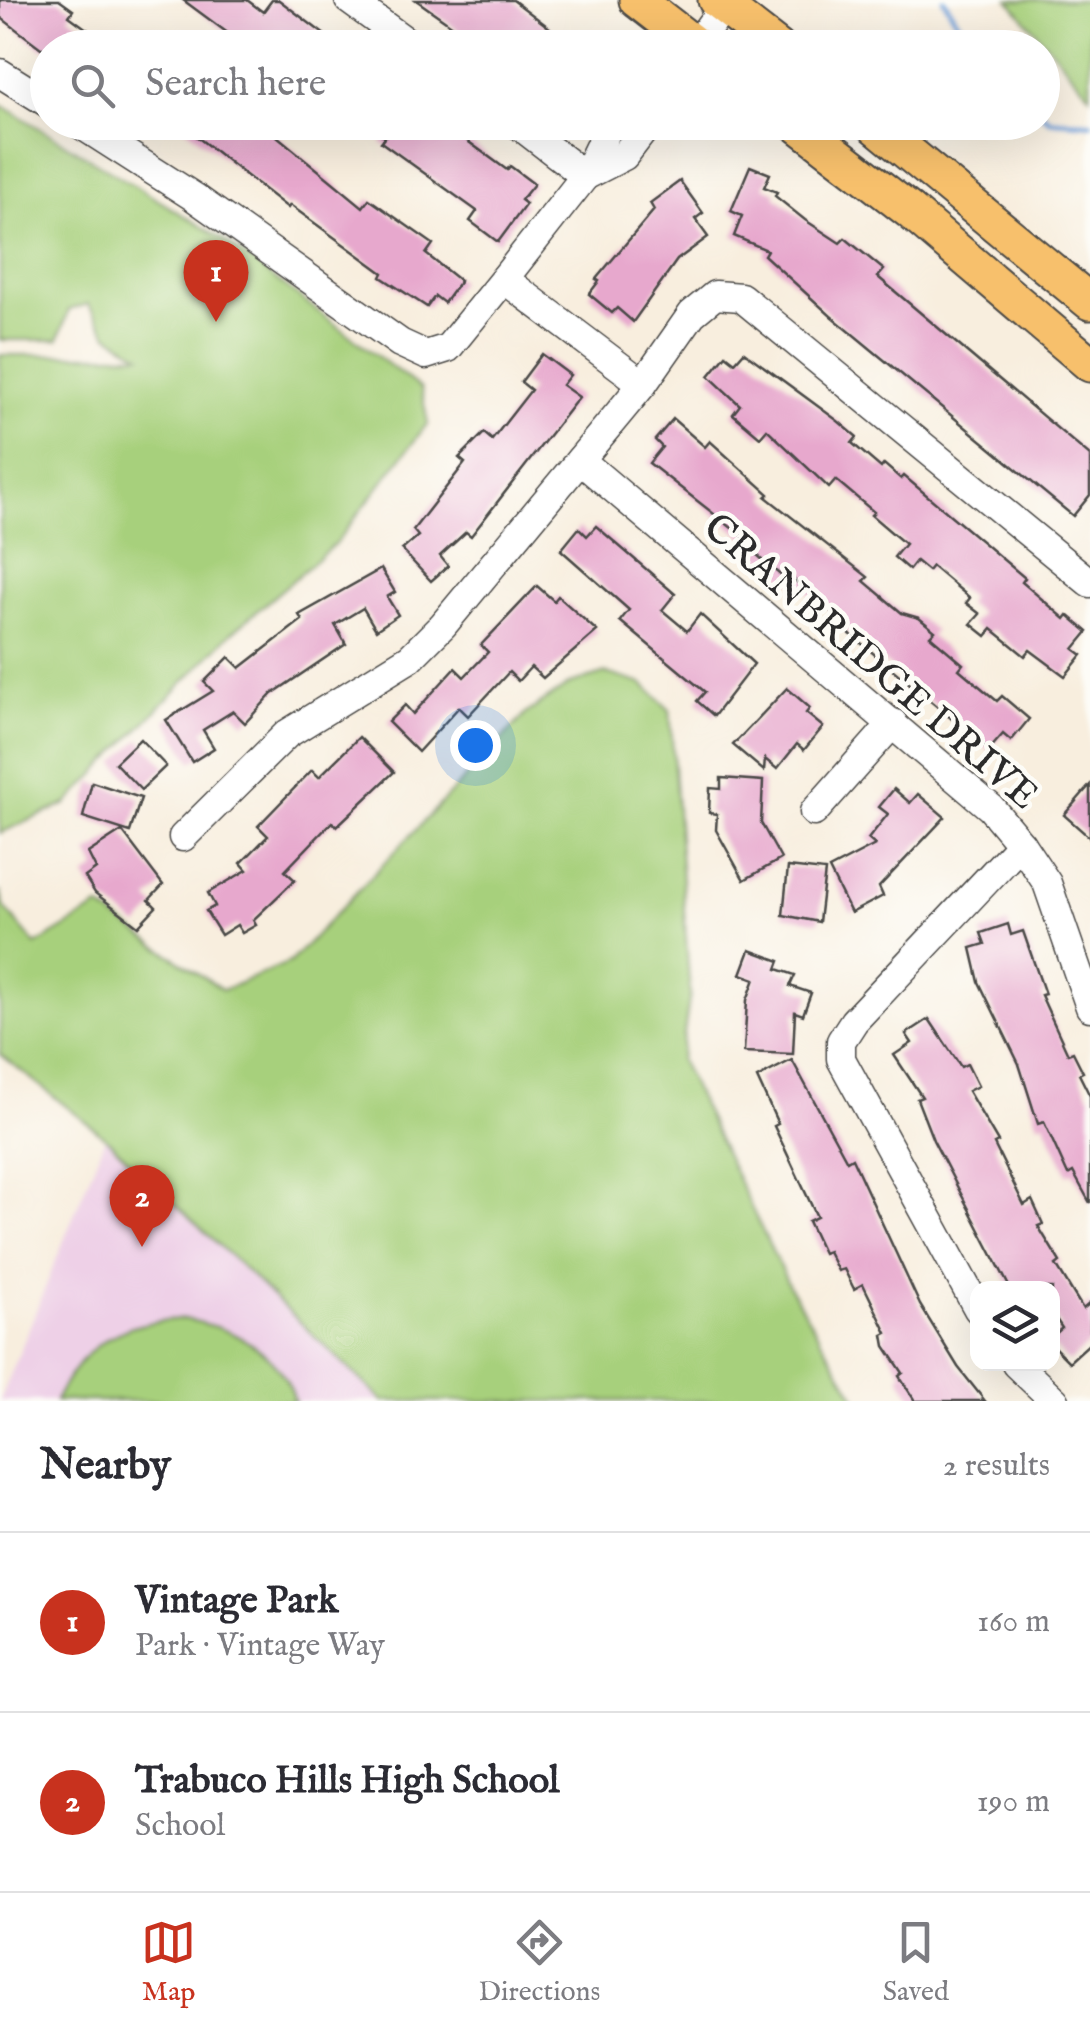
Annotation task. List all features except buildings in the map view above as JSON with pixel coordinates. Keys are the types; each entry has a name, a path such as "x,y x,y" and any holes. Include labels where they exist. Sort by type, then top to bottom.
{"main road":[{"path":"637,0 673,30"},
{"path":"722,2 756,30"},
{"path":"819,140 910,211 1090,364"},
{"path":"893,140 1090,302"}],"street":[{"path":"349,0 390,30"},
{"path":"705,30 722,2"},
{"path":"0,73 30,92"},
{"path":"105,140 194,197 400,343 426,355 448,348 585,176 602,140"},
{"path":"538,140 585,176"},
{"path":"585,176 624,156 636,140"},
{"path":"504,279 642,384"},
{"path":"183,837 287,734 410,658 443,625 642,384 692,314 715,294 741,297 1090,583"},
{"name":"CRANBRIDGE DRIVE","path":"580,460 990,808 1022,844 1047,884 1090,1007"},
{"path":"814,812 893,723"},
{"path":"970,1294 841,1059 841,1041 854,1021 1022,844"},
{"path":"1023,1371 1055,1401"}],"shaded area":[{"path":"105,1137 383,1401 0,1401"}],"green space":[{"path":"1009,0 1090,0 1090,95 1060,60 1060,30 1035,30"},
{"path":"0,104 30,122 30,140 59,140 221,238 421,389 428,423 336,543 228,636 67,804 0,833 0,355 141,355 108,335 88,304 69,310 58,340 0,340"},
{"path":"606,673 643,684 670,710 690,994 680,1060 790,1288 858,1401 383,1401 105,1137 0,1054 0,891 5,908 36,945 99,907 223,990 290,962 527,713 570,684"},
{"path":"184,1319 220,1328 252,1344 278,1368 295,1401 55,1401 78,1364 106,1339 140,1325"}],"waterway":[{"path":"944,0 963,30"},
{"path":"1060,121 1090,123"}],"place":[{"name":"Vintage Park","path":"216,322"},
{"name":"Trabuco Hills High School","path":"142,1247"}]}
